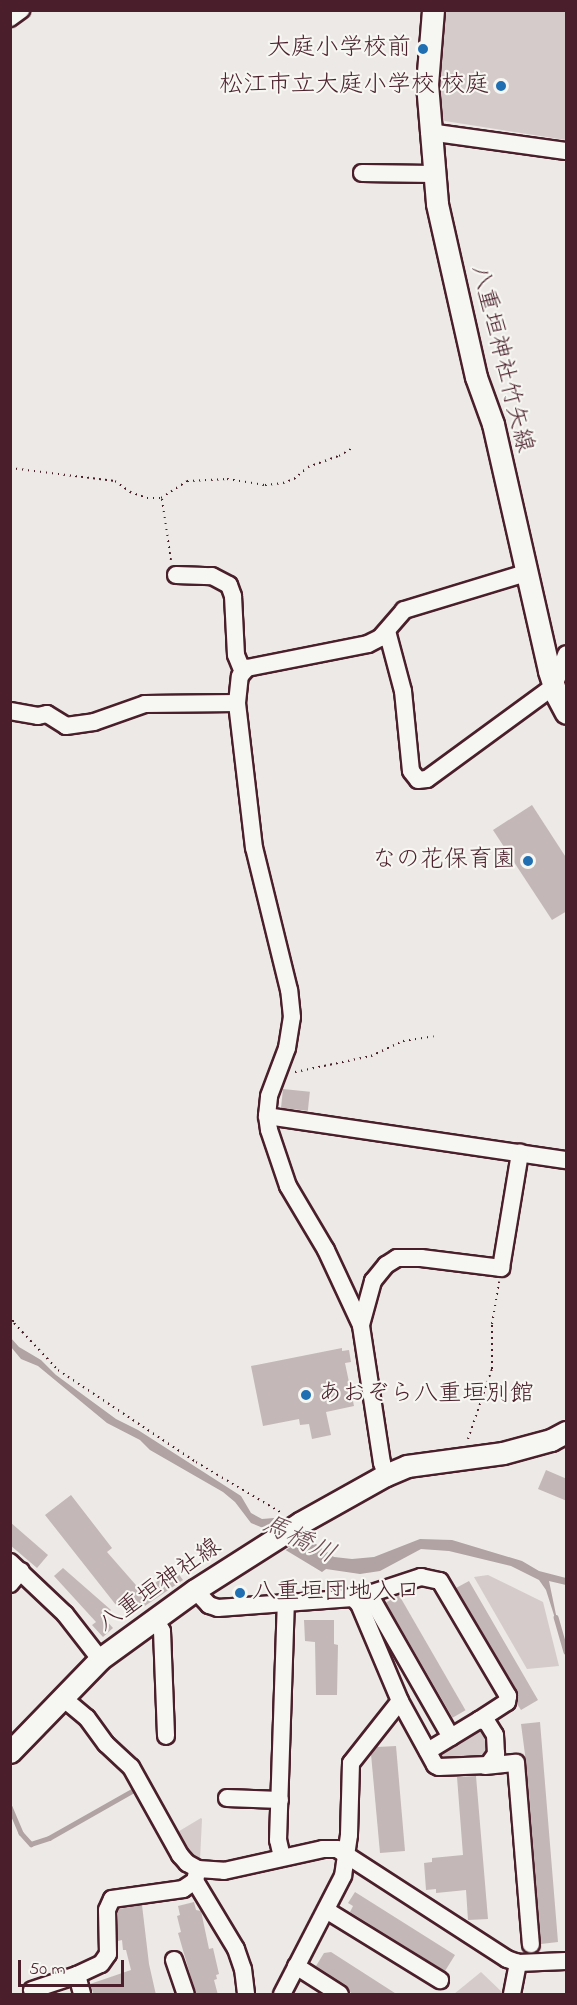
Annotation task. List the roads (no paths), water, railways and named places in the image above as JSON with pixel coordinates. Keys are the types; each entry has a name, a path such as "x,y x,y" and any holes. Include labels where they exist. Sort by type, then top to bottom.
{"main road":[{"name":"八重垣神社竹矢線","path":"433,10 427,84 429,132 437,204 476,377 493,424 554,686 567,713"},
{"name":"八重垣神社線","path":"15,1741 63,1698 100,1659 195,1590 298,1524 386,1474 407,1466 503,1453 551,1440 567,1432"}],"street":[{"path":"429,132 567,151"},
{"path":"362,173 433,174"},
{"path":"243,670 368,644 387,632 404,610 526,573"},
{"path":"176,575 212,576 229,585 233,596 236,656 243,670 237,703 254,848 289,990 292,1017 286,1048 269,1096 267,1116 273,1146 288,1186 326,1250 361,1325 382,1463 386,1474"},
{"path":"387,632 403,691 411,771 418,780 427,779 554,686 567,654"},
{"path":"10,711 38,716 47,714 66,726 94,722 145,704 237,703"},
{"path":"267,1116 567,1160"},
{"path":"361,1325 373,1281 386,1265 397,1258 421,1258 501,1268 520,1153"},
{"path":"14,1572 65,1614 100,1659"},
{"path":"195,1590 209,1605 218,1608 350,1597 369,1594 421,1577 440,1581 508,1696 507,1702 428,1751"},
{"path":"369,1594 451,1737"},
{"path":"350,1597 359,1604 400,1701 435,1765 442,1768 516,1763 531,1944"},
{"path":"282,1857 278,1840 286,1603"},
{"path":"155,1619 162,1631 166,1736"},
{"path":"63,1698 87,1719 106,1744 131,1767 180,1855 196,1875 236,1949 243,1969 246,1995"},
{"path":"282,1995 343,1876 351,1763 400,1701"},
{"path":"479,1720 485,1720 492,1728 496,1742 495,1758 484,1766"},
{"path":"227,1798 280,1800"},
{"path":"32,1990 77,1975 100,1964 108,1954 107,1910 112,1899 183,1889 196,1875 329,1848 345,1855 501,1955 518,1963 567,1961"},
{"path":"326,1910 440,1980"},
{"path":"174,1960 186,1995"},
{"path":"512,1995 518,1963"},
{"path":"296,1966 340,1995"},
{"path":"77,1975 82,1995"}],"water":[{"path":"10,1337 19,1347 41,1360 56,1375 116,1419 138,1430 241,1496 251,1513 262,1519 274,1518 291,1526 268,1530 251,1523 235,1502 223,1492 150,1450 140,1440 107,1423 38,1366 21,1359 11,1347"},
{"name":"馬橋川","path":"295,1529 334,1557 352,1559 374,1557 420,1539 452,1540 522,1561 539,1571 566,1578 566,1585 549,1581 560,1634 546,1590 539,1580 511,1566 449,1551 421,1549 380,1571 360,1574 326,1569 322,1572 274,1543"}],"waterway":[{"path":"556,1617 566,1652"},
{"path":"10,1807 21,1833 31,1844 49,1838 132,1791"}],"place":[{"name":"大庭小学校前","path":"423,49"},
{"name":"松江市立大庭小学校 校庭","path":"501,86"},
{"name":"なの花保育園","path":"528,861"},
{"name":"あおぞら八重垣別館","path":"306,1395"},
{"name":"八重垣団地入口","path":"240,1593"}]}
